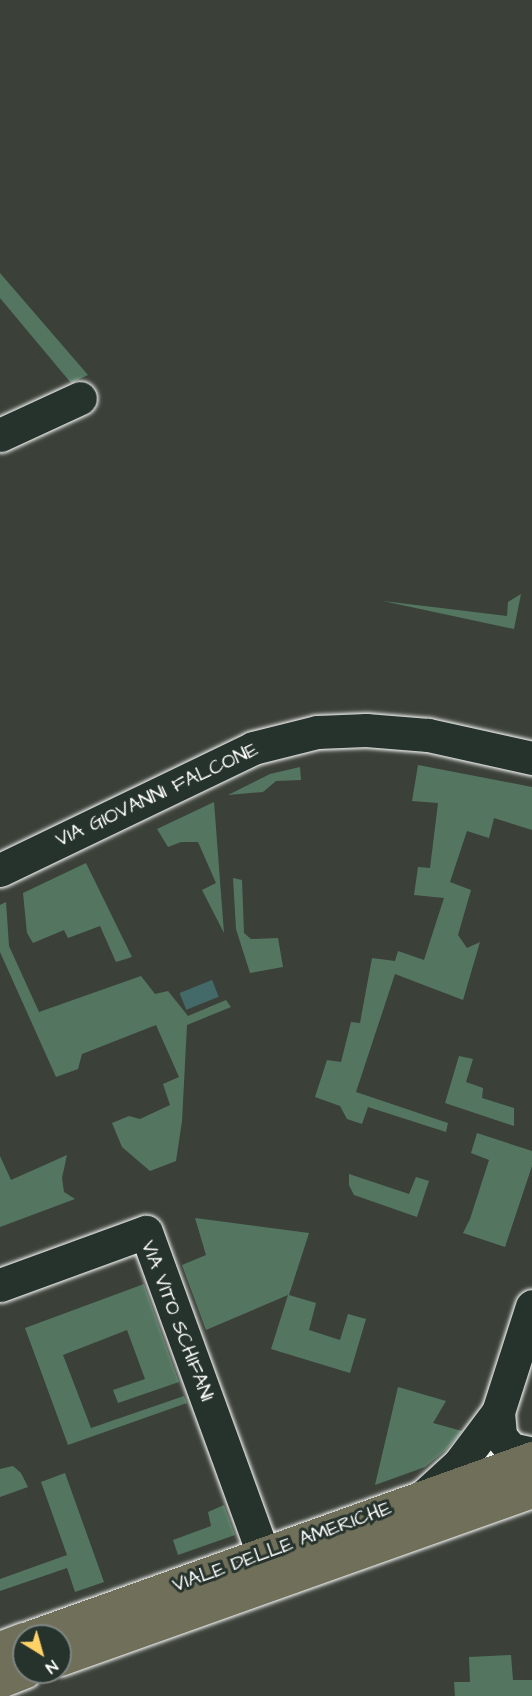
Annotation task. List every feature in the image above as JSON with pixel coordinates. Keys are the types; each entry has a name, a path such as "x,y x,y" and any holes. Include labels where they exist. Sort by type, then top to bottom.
{"main road":[{"name":"VIALE DELLE AMERICHE","path":"67,1624 532,1456"},
{"name":"VIALE DELLE AMERICHE","path":"72,1655 532,1491"}],"street":[{"path":"0,435 80,398"},
{"name":"VIA GIOVANNI FALCONE","path":"0,870 253,748 317,732 366,730 428,735 532,758"},
{"name":"VIA VITO SCHIFANI","path":"0,1285 146,1232 263,1554"},
{"path":"424,1496 459,1464 498,1412 532,1306"},
{"path":"498,1412 500,1436 511,1449 532,1456"}],"green space":[{"path":"0,273 88,375 71,383 0,298"},
{"path":"521,594 514,629 383,601 507,616 508,602"},
{"path":"418,765 532,787 532,830 494,818 489,838 467,831 450,882 471,890 458,935 467,948 480,942 463,1000 395,974 356,1092 448,1123 446,1132 368,1107 362,1124 347,1119 340,1106 315,1097 327,1060 341,1062 351,1022 360,1023 372,958 395,961 398,951 424,960 444,898 414,895 418,867 430,868 438,803 412,801"},
{"path":"300,767 301,780 276,781 263,792 228,795 270,774"},
{"path":"214,802 224,933 202,890 216,883 198,842 181,842 168,847 157,829"},
{"path":"86,863 132,957 116,962 100,926 68,938 64,930 33,943 27,933 23,893"},
{"path":"233,878 242,880 244,933 251,939 278,938 283,967 250,973 236,929"},
{"path":"6,902 9,946 39,1012 141,976 155,994 168,991 188,1016 226,1000 231,1007 187,1025 182,1121 176,1161 150,1171 122,1147 112,1123 129,1116 140,1119 170,1105 163,1084 179,1077 156,1025 82,1054 78,1069 56,1077 0,952 0,905"},
{"path":"459,1056 473,1059 466,1082 483,1088 482,1098 514,1108 514,1126 445,1103"},
{"path":"477,1133 532,1151 532,1166 505,1247 463,1233 470,1219 489,1160 471,1153"},
{"path":"67,1155 62,1178 64,1192 75,1199 0,1227 0,1156 11,1180"},
{"path":"349,1174 409,1194 416,1177 429,1181 417,1217 354,1195 349,1185"},
{"path":"195,1218 309,1233 289,1295 316,1303 309,1330 340,1340 348,1314 366,1319 350,1373 271,1349 288,1295 206,1330 182,1265 206,1255"},
{"path":"144,1284 179,1382 118,1403 113,1390 145,1379 127,1330 63,1355 91,1428 184,1396 187,1403 68,1445 25,1328"},
{"path":"398,1387 446,1401 433,1423 462,1431 446,1450 425,1467 375,1485"},
{"path":"13,1466 21,1473 28,1487 0,1497 0,1469"},
{"path":"65,1473 104,1582 75,1592 67,1568 0,1591 0,1579 67,1555 41,1482"},
{"path":"224,1505 235,1535 178,1555 173,1540 211,1526 208,1512"},
{"path":"511,1655 513,1680 532,1680 532,1696 455,1696 454,1682 470,1682 469,1657"}],"water":[{"path":"212,980 219,997 186,1010 180,993"}]}
